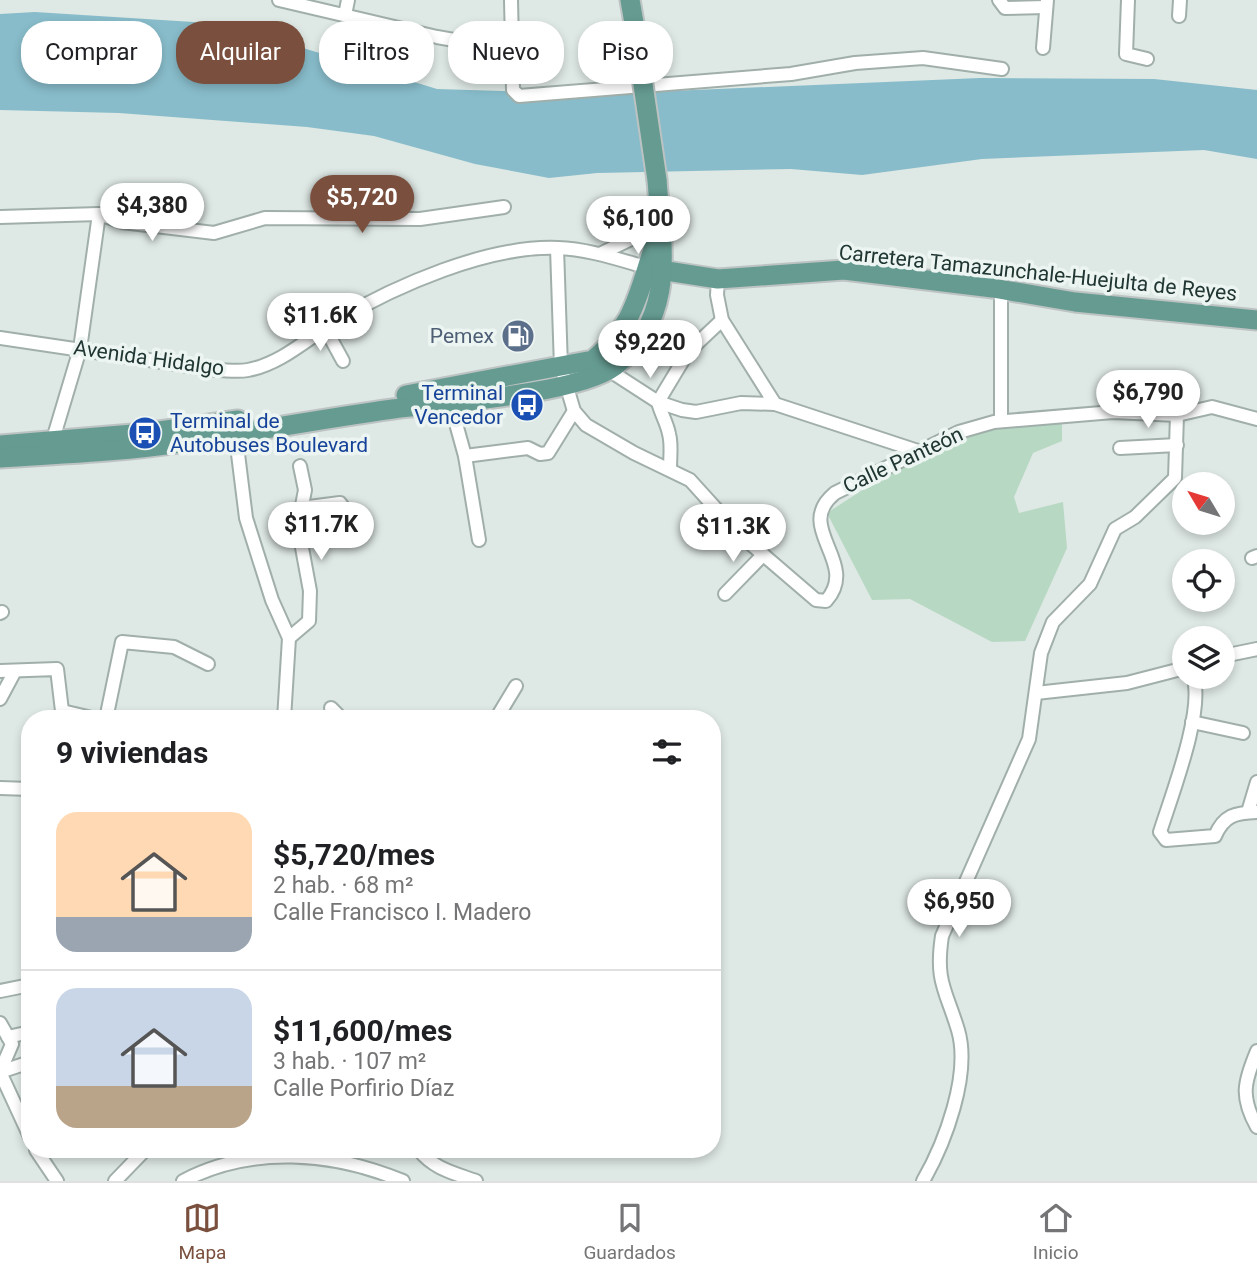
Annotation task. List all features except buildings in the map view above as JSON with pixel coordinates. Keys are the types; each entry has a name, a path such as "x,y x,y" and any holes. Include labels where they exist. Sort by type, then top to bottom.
{"main road":[{"path":"0,444 51,447 177,444 232,434 293,417 467,385 562,376 614,366 648,326 661,295 655,269 660,226 657,180 634,8"},
{"path":"0,458 51,447 145,433 450,402 562,376 593,360 615,341 630,319 655,269"},
{"name":"Carretera Tamazunchale-Huejulta de Reyes","path":"655,269 718,278 844,270 1075,302 1257,320"}],"street":[{"path":"279,0 448,39"},
{"path":"345,15 348,0"},
{"path":"511,0 511,21"},
{"path":"1128,0 1126,54 1147,59"},
{"path":"1179,16 1181,0"},
{"path":"1000,2 1005,8 1047,4 1043,48"},
{"path":"514,84 515,94 791,74 855,63 923,58 1002,69"},
{"path":"0,217 99,214 122,222 214,233 265,218 420,219 504,206"},
{"path":"51,447 80,349 99,214"},
{"path":"600,254 660,226"},
{"path":"556,248 556,314 562,376 574,411 586,425 634,453 691,480 718,514 762,556 725,594"},
{"name":"Avenida Hidalgo","path":"0,338 216,370 248,370 283,356 325,328 401,285 509,253 556,248 600,254 655,269"},
{"path":"718,278 717,295 722,320 775,404"},
{"path":"1001,290 1001,421"},
{"path":"670,468 669,429 662,423 658,402 688,352 722,320"},
{"path":"325,328 343,362"},
{"path":"607,369 658,402 696,412 741,403 775,404 918,451"},
{"path":"450,402 466,456 479,540"},
{"name":"Calle Panteón","path":"762,556 816,600 826,601 833,594 838,578 837,564 826,544 819,517 822,503 835,493 959,432 1001,421 1113,412 1177,415 1212,407 1257,419"},
{"path":"466,456 528,448 540,454 548,453 574,411"},
{"path":"923,1181 935,1161 949,1121 962,1052 958,1030 940,984 938,962 942,936 1029,739 1041,653 1053,622 1090,584 1115,529 1135,517 1175,478 1177,415"},
{"path":"232,434 238,454 246,518 272,600 289,638 285,710"},
{"path":"1120,447 1178,445"},
{"path":"289,638 309,621 310,591 298,526 305,490 300,466"},
{"path":"302,508 340,503 363,534"},
{"path":"108,710 122,642 174,647 208,664"},
{"path":"1235,654 1257,649"},
{"path":"0,671 57,669 60,710"},
{"path":"0,699 15,670"},
{"path":"1036,693 1127,683 1172,671"},
{"path":"502,710 516,687"},
{"path":"1198,689 1192,722 1160,832 1162,837 1166,840 1215,836 1220,824 1229,815 1253,812 1257,782"},
{"path":"1192,722 1243,733"},
{"path":"0,788 21,789"},
{"path":"0,991 21,987"},
{"path":"0,1023 12,1044 10,1054 0,1072"},
{"path":"8,1037 21,1034"},
{"path":"1257,1051 1245,1090 1246,1107 1257,1127"},
{"path":"0,1072 21,1065"},
{"path":"0,1072 21,1117"},
{"path":"42,1158 57,1181"},
{"path":"115,1181 137,1158"},
{"path":"183,1181 207,1168 269,1158"},
{"path":"305,1158 377,1170 403,1181"},
{"path":"425,1158 450,1173 476,1181"}],"green space":[{"path":"1062,412 1062,441 1033,453 1014,497 1019,513 1063,502 1067,548 1025,641 992,642 910,599 872,600 827,513 941,439"}],"water":[{"path":"35,12 178,21 176,84 305,84 305,49 319,53 319,84 421,84 437,89 601,94 980,78 1154,79 1257,90 1257,159 1204,150 982,159 862,175 791,169 597,173 549,178 475,164 374,136 307,127 119,113 0,110 0,14"}],"place":[{"name":"Pemex","path":"518,336"},
{"name":"Terminal Vencedor","path":"527,405"},
{"name":"Terminal de Autobuses Boulevard","path":"145,433"}]}
